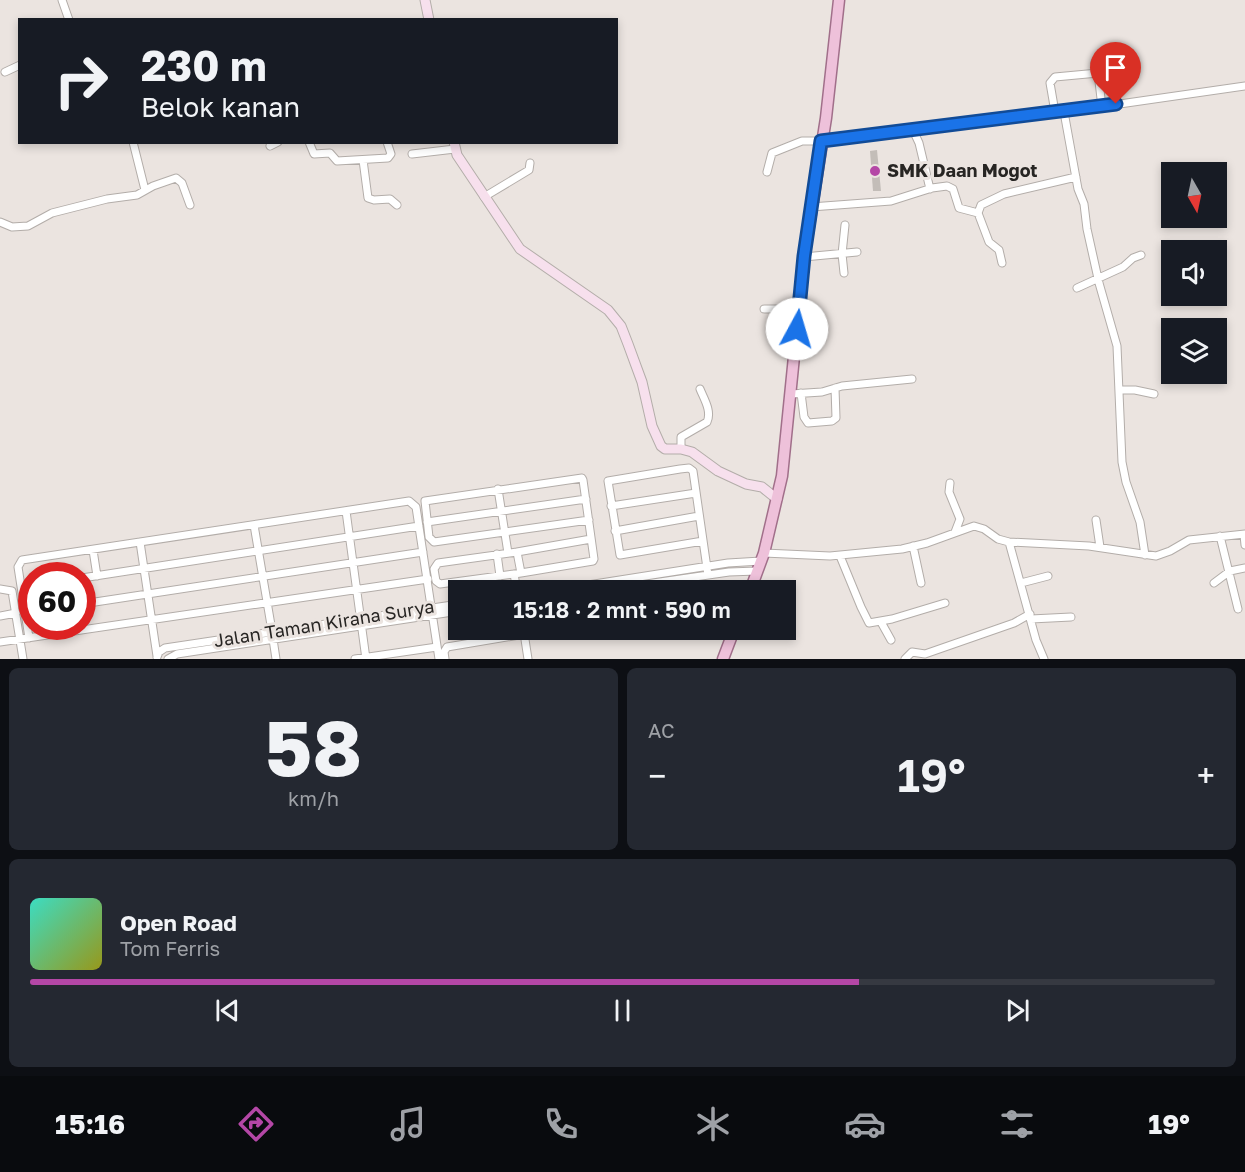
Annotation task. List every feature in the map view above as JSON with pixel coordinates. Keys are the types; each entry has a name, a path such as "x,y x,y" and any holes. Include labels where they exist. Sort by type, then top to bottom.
{"main road":[{"path":"754,580 777,499 796,393 799,309 804,256 834,56 839,0"},
{"path":"723,659 730,640"}],"street":[{"path":"62,0 67,18"},
{"path":"426,0 429,18"},
{"path":"1095,62 1101,106"},
{"path":"5,72 18,65"},
{"path":"1055,112 1051,88 1052,79 1098,74"},
{"path":"768,172 771,155 774,152 802,141 821,141 912,128 1064,112 1245,86"},
{"path":"1064,112 1078,189 1084,204 1087,229 1117,346 1122,462 1126,482 1140,522 1145,555"},
{"path":"912,128 919,143 930,189"},
{"path":"134,144 145,190"},
{"path":"270,146 274,144"},
{"path":"310,144 314,154 332,154 340,162 388,158 391,154 388,144"},
{"path":"412,154 454,146 484,197 520,249 614,316 624,331 642,381 658,443 665,449 681,448 692,452 718,471 747,484 762,487 777,499"},
{"path":"363,160 368,198 390,199 397,205"},
{"path":"484,197 529,171 530,163"},
{"path":"1002,263 999,250 989,242 978,213 981,205 1004,194 1077,177"},
{"path":"0,222 12,227 28,226 52,213 114,198 137,195 160,183 178,178 190,205"},
{"path":"811,207 891,201 930,189 951,187 959,208 978,213"},
{"path":"844,273 842,254 845,225"},
{"path":"804,256 857,252"},
{"path":"1077,288 1123,267 1133,258 1142,255"},
{"path":"764,309 799,309"},
{"path":"835,388 836,418 832,421 808,423 796,393 822,392 835,388 912,379"},
{"path":"681,448 681,437 709,419 709,412 700,389"},
{"path":"1120,390 1154,394"},
{"path":"703,541 623,556 619,553 607,483 611,479 689,468 693,471 708,571"},
{"path":"589,520 434,542 429,537 424,506 427,500 581,477 586,499 589,520 594,559 592,562 440,584 436,581 434,569 438,563 517,552 591,538"},
{"path":"950,483 949,492 960,519 955,532"},
{"path":"498,489 508,553"},
{"path":"611,506 696,493"},
{"path":"427,522 586,499"},
{"path":"21,562 409,501 416,507 439,659"},
{"path":"345,511 366,658"},
{"path":"615,531 699,516"},
{"path":"1096,520 1100,547"},
{"path":"254,525 276,659"},
{"path":"93,550 97,576 419,526"},
{"path":"657,580 761,562 784,552 816,557 840,556 913,546 978,526 992,537 1009,542 1100,547 1145,555 1161,555 1189,540 1220,536 1244,535 1245,545"},
{"path":"1220,536 1238,609"},
{"path":"1009,542 1036,640 1044,659"},
{"path":"140,543 157,658"},
{"path":"913,546 921,583"},
{"path":"96,602 423,552"},
{"path":"517,552 517,580"},
{"path":"496,554 500,576"},
{"path":"840,556 868,622 881,622 945,603"},
{"path":"1214,583 1230,571 1245,568"},
{"path":"1021,583 1048,576"},
{"path":"96,628 428,579"},
{"path":"0,589 12,591 18,631"},
{"name":"Jalan Taman Kirana Surya","path":"157,658 159,652 165,648 272,635 448,607"},
{"name":"Jalan Taman Kirana Surya","path":"432,611 448,611"},
{"path":"0,616 16,614"},
{"path":"904,659 912,652 925,654 1031,617 1071,617"},
{"path":"881,622 891,640"},
{"name":"Jalan Taman Kirana Surya","path":"168,659 177,654 272,635"},
{"path":"0,642 18,639"},
{"path":"19,640 23,659"},
{"path":"445,659 444,652 447,647 483,640"},
{"path":"525,640 528,659"},
{"path":"355,659 437,647"}],"building":[{"name":"SMK Daan Mogot","path":"877,150 881,191 873,191 870,151"}],"place":[{"name":"SMK Daan Mogot","path":"875,171"}],"route":[{"path":"797,329 804,256 821,141 900,129 1015,115 1064,112 1116,104"}]}
